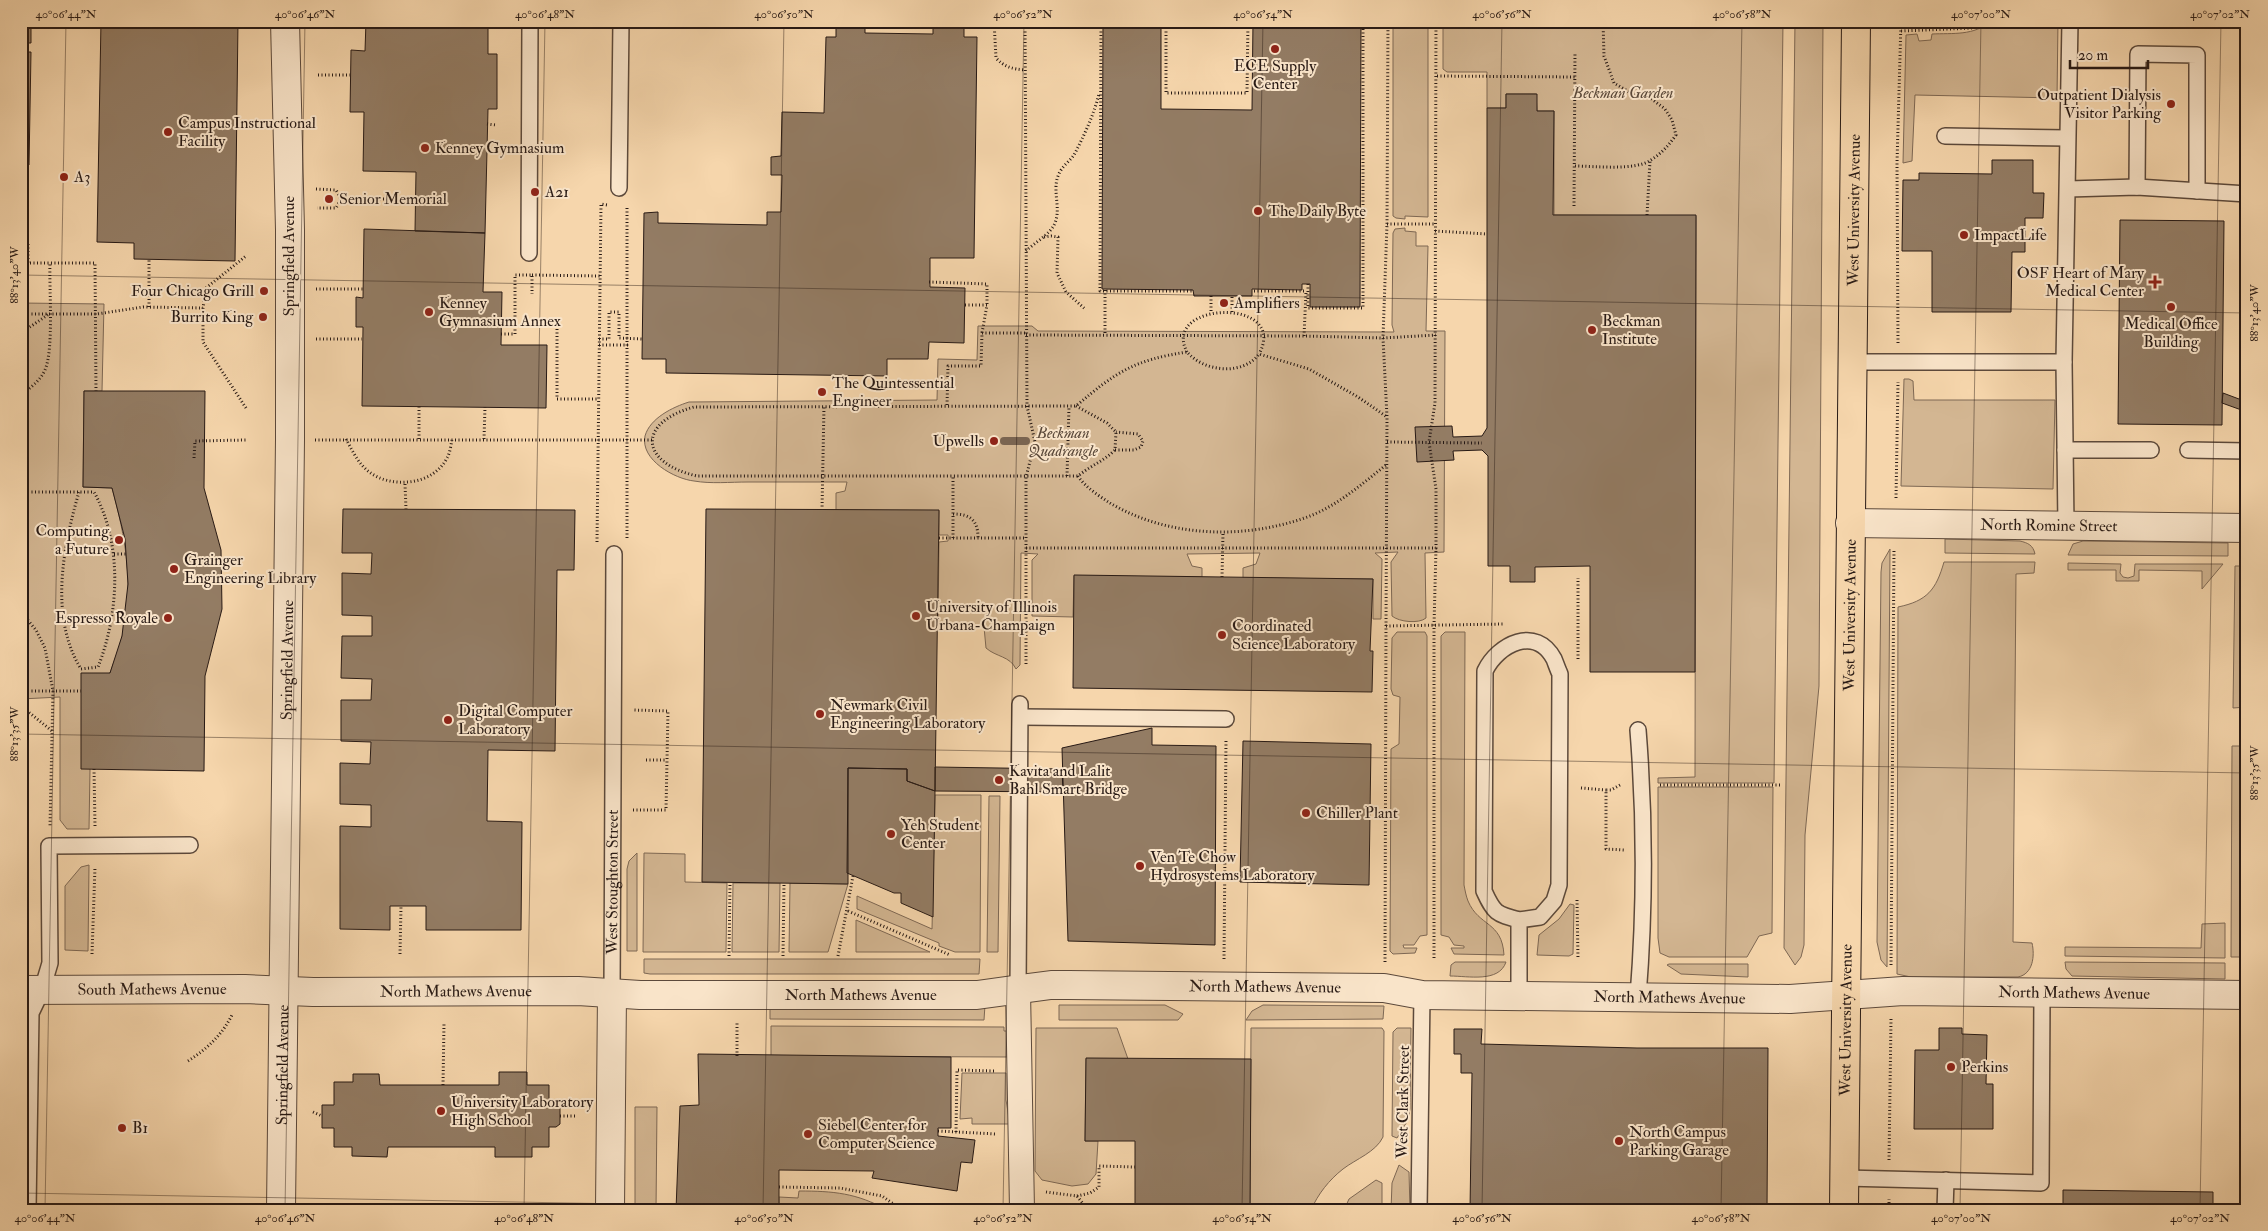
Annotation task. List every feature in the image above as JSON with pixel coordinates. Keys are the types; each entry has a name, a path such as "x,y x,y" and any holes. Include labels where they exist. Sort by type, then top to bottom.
{"main road":[{"name":"West University Avenue","path":"1844,1210 1856,21"}],"street":[{"name":"Springfield Avenue","path":"281,1210 290,440 290,230 285,21"},
{"name":"North Romine Street","path":"1850,523 2247,528"},
{"name":"North Mathews Avenue","path":"283,991 977,995 1051,985 1384,988 1422,995 1790,999 1903,991 2247,995"},
{"name":"South Mathews Avenue","path":"32,990 283,991"},
{"path":"1018,990 1022,1210"},
{"name":"West Stoughton Street","path":"610,1210 612,993"}],"lane":[{"path":"529,253 530,21"},
{"path":"619,188 621,21"},
{"path":"2066,526 2064,362 2070,21"},
{"path":"2137,187 2138,54 2198,55 2197,191"},
{"path":"1945,136 2067,138"},
{"path":"2068,189 2137,187 2247,194"},
{"path":"1852,362 2064,362"},
{"path":"2065,450 2151,450"},
{"path":"2188,450 2247,451"},
{"name":"West Stoughton Street","path":"610,548 612,993"},
{"path":"1521,641 1543,647 1554,658 1560,674 1559,885 1554,901 1540,917 1519,920 1499,915 1490,904 1484,891 1485,670 1490,660 1500,650 1521,641"},
{"path":"1018,990 1020,711 1226,719"},
{"path":"1638,730 1642,783 1641,960 1638,997"},
{"path":"28,1210 30,1013 32,990 50,952 49,846 190,845"},
{"path":"1519,920 1519,996"},
{"path":"1845,1178 2041,1183 2042,994"},
{"name":"West Clark Street","path":"1419,1210 1422,995"},
{"path":"1946,1180 1946,1210"}],"path":[{"path":"994,21 996,58 1001,64 1025,70"},
{"path":"1025,21 1027,406 1035,442 1026,477 1026,666"},
{"path":"1101,21 1100,291 1192,291"},
{"path":"1166,21 1166,93 1247,93 1248,21"},
{"path":"1307,286 1308,308 1363,308 1363,21"},
{"path":"1384,988 1387,417 1383,338 1388,224 1388,21"},
{"path":"1434,958 1436,489 1429,442 1435,403 1436,21"},
{"path":"1575,166 1629,166 1650,161 1665,149 1676,135 1672,120 1665,109 1650,97 1629,92 1614,82 1604,56 1603,21"},
{"path":"1895,504 1898,363 1896,163 1901,21"},
{"path":"1901,31 1974,28 1985,21"},
{"path":"1248,44 1253,44"},
{"path":"1574,206 1575,52"},
{"path":"318,75 350,75"},
{"path":"1437,76 1575,77"},
{"path":"1025,251 1055,224 1057,206 1055,191 1058,176 1080,143 1101,89"},
{"path":"487,124 496,125"},
{"path":"1647,216 1650,161"},
{"path":"609,204 600,204 597,542 610,548 626,542 627,205 619,188"},
{"path":"316,189 336,190 341,199"},
{"path":"341,199 415,199"},
{"path":"316,208 336,208 341,199"},
{"path":"618,205 627,205"},
{"path":"1388,224 1435,224"},
{"path":"1435,231 1487,234"},
{"path":"1041,238 1058,237 1057,273 1066,292 1085,308"},
{"path":"21,244 28,244 28,263 95,263 97,314 96,391"},
{"path":"246,256 206,288 203,308 203,342 246,408"},
{"path":"149,260 149,307"},
{"path":"21,395 36,382 45,370 49,348 50,263"},
{"path":"501,334 515,334 515,275 600,276"},
{"path":"532,275 532,294"},
{"path":"929,282 987,284 987,305 982,333 981,366 948,366 947,405"},
{"path":"1254,291 1307,286"},
{"path":"1304,336 1307,286"},
{"path":"316,289 363,289"},
{"path":"1105,290 1105,335"},
{"path":"1211,296 1211,313"},
{"path":"1232,296 1232,312"},
{"path":"965,305 987,305"},
{"path":"21,314 97,314 149,307 203,308"},
{"path":"599,339 609,339 609,312 619,312 619,338 642,339"},
{"path":"1232,312 1250,318 1261,328 1264,336 1263,347 1250,363 1225,368 1206,366 1187,352 1184,335 1191,324 1211,313 1232,312"},
{"path":"21,333 49,314"},
{"path":"557,329 557,399 598,399"},
{"path":"982,333 1383,338 1436,335"},
{"path":"316,339 362,339"},
{"path":"599,345 628,345"},
{"path":"1076,406 1107,379 1123,370 1159,357 1187,352"},
{"path":"1259,354 1309,369 1358,397 1387,417"},
{"path":"947,405 1076,406 1107,423 1116,432 1138,434 1143,441 1141,448 1116,450 1107,459 1092,465 1078,476 1026,477 698,476 671,468 659,457 654,449 652,440 654,432 661,423 680,411 694,407 947,405"},
{"path":"419,406 419,439"},
{"path":"822,510 824,406"},
{"path":"1067,476 1069,406"},
{"path":"484,407 484,439"},
{"path":"1116,432 1116,450"},
{"path":"346,439 357,459 368,471 382,479 405,484 421,481 441,467 447,458 452,439"},
{"path":"194,458 195,441 246,440"},
{"path":"314,440 652,440"},
{"path":"1387,442 1482,443"},
{"path":"1078,476 1102,498 1137,516 1187,529 1224,533 1274,526 1312,515 1344,497 1386,465"},
{"path":"953,476 953,538"},
{"path":"405,484 406,509"},
{"path":"21,492 94,492 106,519 114,554 113,597 104,653 96,673"},
{"path":"79,492 67,531 64,559 64,615 74,658 81,669 98,667"},
{"path":"953,514 969,516 974,520 978,530 978,538"},
{"path":"1222,577 1224,533"},
{"path":"939,538 1026,538"},
{"path":"1891,973 1894,545"},
{"path":"1026,548 1436,548"},
{"path":"114,554 126,554"},
{"path":"21,612 36,630 45,648 52,691 49,846"},
{"path":"1386,626 1434,626"},
{"path":"21,691 81,691"},
{"path":"21,706 52,730"},
{"path":"612,710 668,711 666,810 612,810"},
{"path":"1224,959 1226,719"},
{"path":"646,760 666,760"},
{"path":"1580,788 1611,790 1627,782"},
{"path":"1658,785 1780,785"},
{"path":"1606,790 1606,849 1642,850"},
{"path":"838,956 853,876"},
{"path":"729,956 730,883"},
{"path":"784,883 784,956"},
{"path":"400,954 401,906"},
{"path":"848,910 950,955"},
{"path":"1890,1162 1891,1010"},
{"path":"188,1061 207,1048 228,1024 234,1011"},
{"path":"443,1085 444,1023"},
{"path":"737,1056 738,1023"},
{"path":"956,1132 957,1070 1019,1071"},
{"path":"313,1112 322,1116"},
{"path":"560,1116 576,1116"},
{"path":"938,1131 1022,1135"},
{"path":"1077,1196 1090,1193 1099,1187 1099,1166 1135,1167"},
{"path":"778,1187 849,1189 882,1196 902,1210"},
{"path":"1889,1196 1889,1210"}],"green space":[{"path":"1393,21 1428,21 1428,217 1405,216 1405,219 1393,216"},
{"name":"Beckman Garden","path":"1443,21 1783,21 1774,783 1658,783 1658,778 1695,777 1696,216 1554,215 1554,111 1537,111 1536,94 1506,94 1506,108 1487,108 1487,72 1447,72 1443,69"},
{"path":"1795,21 1823,21 1819,686 1805,835 1804,945 1801,957 1795,965 1784,948"},
{"path":"1906,21 1979,21 1974,25 1906,28"},
{"path":"1990,21 2058,21 2057,98 1915,95 1912,161 1903,163 1906,35 1917,34 1919,41 1931,40 1932,34 1970,31 1984,26"},
{"name":"Beckman Quadrangle","path":"1405,228 1405,231 1416,232 1416,246 1428,246 1426,331 1445,331 1444,552 1425,553 1426,618 1423,620 1414,622 1404,621 1392,616 1391,562 1398,552 1375,553 1382,559 1381,619 1373,619 1373,579 1243,578 1243,568 1256,564 1260,553 1187,554 1192,566 1202,568 1202,577 1074,576 1073,617 1032,616 1032,560 1038,554 1021,553 1020,665 1016,669 1007,659 986,648 984,627 938,626 939,542 948,541 948,535 939,535 939,511 836,510 836,493 845,491 847,482 714,483 686,479 660,467 648,453 645,445 645,436 657,419 669,410 689,402 937,400 938,359 977,360 978,326 1032,326 1038,331 1394,332 1392,325 1393,233 1395,229"},
{"path":"21,303 104,304 102,391 84,391 83,487 112,488 121,524 127,562 128,600 122,637 110,673 82,685 90,769 89,829 67,829 60,820 60,697 21,699"},
{"path":"1904,379 1913,381 1914,400 2055,400 2053,489 1901,486"},
{"path":"1945,539 2020,541 2030,545 2035,554 1945,553"},
{"path":"2083,541 2228,543 2228,556 2068,555 2073,544"},
{"path":"1890,549 1887,967 1881,960 1877,942 1881,572 1882,563"},
{"path":"1944,562 2035,562 2034,573 2016,574 2013,942 2032,943 2033,953 2030,968 2018,977 1911,977 1897,974 1898,607 1923,598 1929,593 1938,580"},
{"path":"2068,563 2121,564 2120,573 2123,577 2128,578 2134,576 2135,564 2223,564 2202,589 2202,571 2139,570 2139,581 2116,581 2116,570 2068,570"},
{"path":"2235,566 2247,566 2247,707 2233,708"},
{"path":"1397,632 1425,632 1427,636 1427,935 1420,936 1414,945 1403,945 1404,948 1417,948 1415,953 1393,954 1390,951 1391,749 1399,744 1400,697 1393,695 1391,689 1392,638"},
{"path":"1445,632 1465,632 1464,885 1467,899 1473,909 1499,936 1504,955 1454,954 1451,948 1464,948 1464,946 1454,945 1449,937 1441,935 1441,636"},
{"path":"2232,746 2247,746 2247,957 2231,957"},
{"path":"1658,787 1773,787 1772,933 1759,936 1747,957 1669,957 1660,953 1658,938"},
{"path":"935,795 981,795 980,952 955,952 939,946 939,943 857,909 857,896 932,929"},
{"path":"989,796 1000,796 998,952 987,952"},
{"path":"637,853 637,951 627,951 627,869 629,861"},
{"path":"644,853 685,854 685,882 727,883 726,952 643,952"},
{"path":"89,865 88,951 65,950 65,886 81,867"},
{"path":"733,883 780,883 779,952 732,952"},
{"path":"790,883 848,884 828,952 789,952"},
{"path":"1570,904 1574,905 1573,954 1569,956 1537,955 1539,935 1559,919"},
{"path":"856,920 930,952 856,952"},
{"path":"2225,923 2225,958 2065,956 2065,947 2201,948 2202,924"},
{"path":"644,959 980,959 979,974 650,974 644,973"},
{"path":"1455,962 1506,962 1497,973 1490,976 1474,977 1450,976 1451,965"},
{"path":"2065,962 2225,963 2225,979 2072,976 2066,969"},
{"path":"1748,964 1748,977 1681,974 1667,965"},
{"path":"770,1004 985,1005 984,1020 770,1019"},
{"path":"1059,1005 1165,1005 1183,1014 1178,1020 1059,1020"},
{"path":"1263,1005 1384,1006 1383,1019 1246,1020 1252,1011"},
{"path":"771,1026 1004,1027 1004,1031 1007,1031 1007,1057 771,1056"},
{"path":"1036,1028 1117,1028 1128,1059 1086,1059 1085,1141 1098,1141 1096,1174 1088,1184 1072,1186 1042,1180 1035,1171"},
{"path":"1251,1028 1382,1028 1384,1031 1383,1137 1376,1147 1333,1178 1324,1188 1311,1210 1250,1210"},
{"path":"1397,1028 1411,1028 1410,1109 1408,1120 1397,1138 1392,1136 1393,1032"},
{"path":"962,1073 1006,1073 1006,1100 1010,1124 972,1124 972,1118 960,1119"},
{"path":"635,1107 657,1107 656,1210 635,1210"},
{"path":"1399,1165 1409,1172 1410,1210 1391,1210 1392,1183"},
{"path":"1376,1180 1382,1183 1382,1210 1344,1210 1349,1199"},
{"path":"799,1191 844,1194 876,1204 887,1210 784,1210 783,1207 779,1208 779,1197 798,1198"}],"building":[{"path":"21,21 31,21 31,43 21,43"},
{"name":"Campus Instructional Facility","path":"101,21 238,21 235,261 134,259 134,243 97,242"},
{"name":"Kenney Gymnasium","path":"366,21 488,21 488,54 497,54 497,109 488,109 485,233 415,231 416,172 363,171 364,112 350,112 351,50 365,51"},
{"path":"836,21 865,22 865,33 933,34 933,25 964,26 964,37 977,37 974,258 930,258 930,287 965,288 964,343 929,342 928,359 887,359 887,376 666,373 666,359 642,359 644,213 658,212 658,223 767,225 767,212 781,212 782,175 771,175 771,157 781,156 782,112 824,113 826,37 836,37"},
{"path":"1103,21 1161,21 1161,109 1252,110 1253,21 1361,21 1360,307 1310,307 1310,284 1302,284 1302,290 1252,289 1252,296 1194,296 1193,290 1102,289"},
{"path":"21,52 31,52 29,165 21,165"},
{"name":"Beckman Institute","path":"1506,94 1537,94 1537,111 1554,111 1553,215 1696,215 1695,672 1590,672 1590,566 1535,567 1535,582 1510,582 1510,566 1488,566 1488,456 1482,450 1453,451 1454,460 1417,462 1415,427 1452,426 1453,437 1482,436 1487,428 1487,108 1506,108"},
{"name":"ImpactLife","path":"1992,160 2033,160 2033,193 2044,193 2043,218 2025,218 2025,252 2012,252 2011,312 1932,312 1932,251 1902,251 1903,180 1919,180 1919,173 1992,174"},
{"path":"21,174 26,174 26,235 21,235"},
{"name":"Medical Office Building","path":"2120,220 2224,221 2222,425 2118,424"},
{"name":"Kenney Gymnasium Annex","path":"364,229 485,233 483,292 502,292 501,345 547,345 546,408 362,406 363,327 356,327 356,297 363,298"},
{"name":"Grainger Engineering Library","path":"84,391 205,391 204,488 221,550 222,609 205,676 204,771 81,769 81,673 110,673 122,636 128,584 125,539 112,488 83,487"},
{"path":"2223,393 2247,402 2247,412 2222,403"},
{"name":"Digital Computer Laboratory","path":"343,509 575,510 574,570 557,570 555,751 488,750 487,821 522,822 521,930 426,930 426,906 390,906 390,930 340,929 340,826 371,827 371,805 340,804 340,763 370,764 371,742 341,741 341,700 371,700 372,679 341,678 342,636 372,636 372,616 342,615 342,573 371,574 372,553 342,553"},
{"name":"Newmark Civil Engineering Laboratory","path":"706,509 939,510 935,791 907,781 907,769 848,768 848,884 702,882"},
{"name":"Coordinated Science Laboratory","path":"1074,575 1373,579 1370,651 1373,651 1372,692 1073,688"},
{"name":"Ven Te Chow Hydrosystems Laboratory","path":"1152,728 1152,745 1216,746 1215,945 1068,941 1062,748"},
{"name":"Chiller Plant","path":"1243,741 1371,744 1369,885 1240,882"},
{"name":"Kavita and Lalit Bahl Smart Bridge","path":"935,767 1062,769 1063,792 935,791"},
{"name":"Yeh Student Center","path":"848,768 907,769 907,781 935,791 933,917 901,903 901,893 894,893 847,873"},
{"name":"Perkins","path":"1939,1028 1962,1028 1962,1034 1987,1035 1986,1084 1993,1084 1993,1129 1914,1129 1915,1050 1939,1050"},
{"name":"North Campus Parking Garage","path":"1454,1029 1482,1029 1481,1044 1637,1048 1768,1048 1767,1210 1470,1210 1472,1073 1461,1073 1461,1054 1454,1054"},
{"name":"Siebel Center for Computer Science","path":"698,1054 951,1057 951,1128 938,1128 938,1136 975,1140 972,1163 961,1162 957,1191 872,1178 874,1171 779,1170 779,1208 783,1207 784,1210 676,1210 680,1106 699,1105"},
{"path":"1086,1058 1251,1059 1250,1210 1135,1210 1135,1141 1085,1141"},
{"name":"University Laboratory High School","path":"499,1072 527,1072 527,1085 549,1085 549,1103 557,1104 560,1107 560,1124 556,1127 549,1127 549,1147 532,1147 532,1157 495,1157 495,1147 388,1147 387,1157 352,1156 352,1147 334,1147 334,1128 322,1128 322,1105 334,1105 334,1082 353,1082 353,1074 379,1074 380,1085 499,1085"},
{"path":"2063,1190 2213,1192 2213,1210 2063,1210"}],"waterway":[{"path":"1004,441 1026,441"}],"place":[{"name":"ECE Supply Center","path":"1275,49"},
{"name":"Outpatient Dialysis Visitor Parking","path":"2171,104"},
{"name":"Campus Instructional Facility","path":"168,132"},
{"name":"Kenney Gymnasium","path":"425,148"},
{"name":"A3","path":"64,177"},
{"name":"A21","path":"535,192"},
{"name":"Senior Memorial","path":"329,199"},
{"name":"The Daily Byte","path":"1258,211"},
{"name":"ImpactLife","path":"1964,235"},
{"name":"OSF Heart of Mary Medical Center","path":"2155,282"},
{"name":"Four Chicago Grill","path":"264,291"},
{"name":"Amplifiers","path":"1224,303"},
{"name":"Medical Office Building","path":"2171,307"},
{"name":"Kenney Gymnasium Annex","path":"429,312"},
{"name":"Burrito King","path":"263,317"},
{"name":"Beckman Institute","path":"1592,330"},
{"name":"The Quintessential Engineer","path":"822,392"},
{"name":"Upwells","path":"994,441"},
{"name":"Computing a Future","path":"119,540"},
{"name":"Grainger Engineering Library","path":"174,569"},
{"name":"University of Illinois Urbana-Champaign","path":"916,616"},
{"name":"Espresso Royale","path":"168,618"},
{"name":"Coordinated Science Laboratory","path":"1222,635"},
{"name":"Newmark Civil Engineering Laboratory","path":"820,714"},
{"name":"Digital Computer Laboratory","path":"448,720"},
{"name":"Kavita and Lalit Bahl Smart Bridge","path":"999,780"},
{"name":"Chiller Plant","path":"1306,813"},
{"name":"Yeh Student Center","path":"891,834"},
{"name":"Ven Te Chow Hydrosystems Laboratory","path":"1140,866"},
{"name":"Perkins","path":"1951,1067"},
{"name":"University Laboratory High School","path":"441,1111"},
{"name":"B1","path":"122,1128"},
{"name":"Siebel Center for Computer Science","path":"808,1134"},
{"name":"North Campus Parking Garage","path":"1619,1141"}]}
